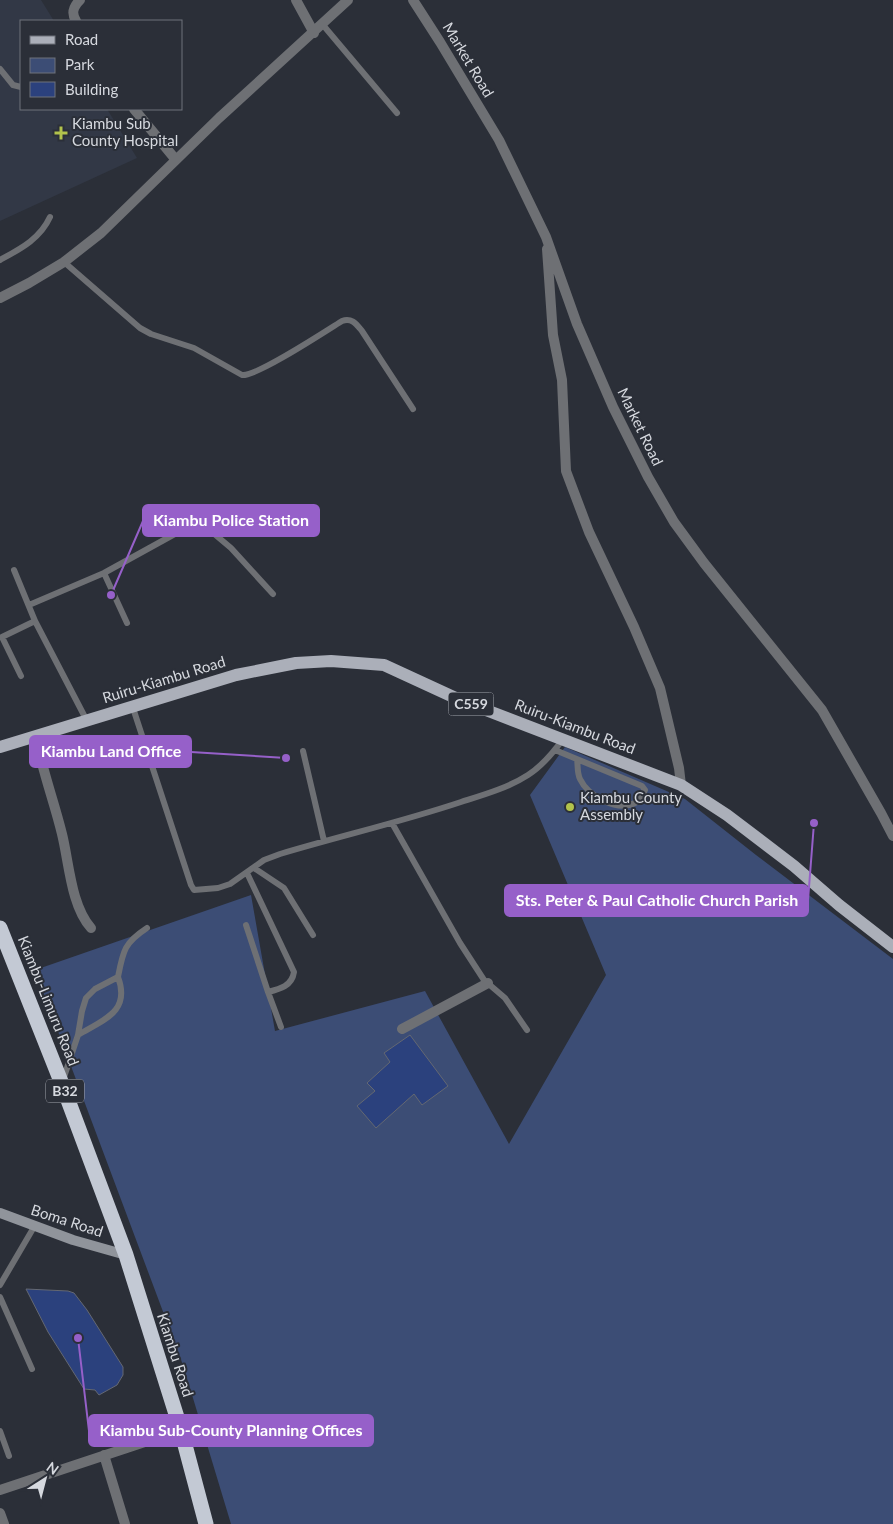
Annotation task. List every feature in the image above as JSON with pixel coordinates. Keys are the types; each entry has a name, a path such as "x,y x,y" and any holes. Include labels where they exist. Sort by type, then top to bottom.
{"highway":[{"name":"Kiambu-Limuru Road","path":"0,928 62,1084 126,1255"},
{"name":"Kiambu Road","path":"126,1255 181,1430 206,1524"}],"main road":[{"name":"Ruiru-Kiambu Road","path":"0,747 134,708 236,675 296,663 331,661 384,665 559,745 681,785 727,815 794,866 839,905 893,947"},
{"name":"Boma Road","path":"0,1213 34,1227 126,1255"}],"street":[{"path":"75,20 73,11 80,0"},
{"path":"296,0 314,33"},
{"path":"0,298 64,262 101,233 219,118 348,0"},
{"name":"Market Road","path":"413,0 499,140 546,237 581,332 613,407 674,522 704,563 822,710 893,836"},
{"path":"135,110 176,160"},
{"path":"546,237 553,335 562,380 566,470 589,532 634,627 660,688 679,768 681,785"},
{"path":"36,737 40,762 62,832 77,900 84,921 91,928"},
{"path":"402,1029 488,983"},
{"path":"0,1490 181,1430"},
{"path":"104,1455 125,1524"},
{"path":"0,1513 4,1524"}],"lane":[{"path":"323,24 397,113"},
{"path":"0,69 13,85 20,87"},
{"path":"0,260 24,247 45,228 50,217"},
{"path":"64,262 140,328 151,334 194,348 242,376 250,375 289,354 342,321 349,320 362,331 412,409"},
{"path":"29,604 104,574 182,530 198,527 212,532 232,548 273,594"},
{"path":"14,570 35,621 87,721"},
{"path":"104,574 127,623"},
{"path":"21,676 1,634 35,621"},
{"path":"134,708 194,890 218,888 230,884 264,860 324,841 441,809 491,792 538,768 559,745 577,759 642,786 645,790 642,796 636,803 626,805 609,803 589,790 581,781 578,774 577,759"},
{"path":"303,751 324,841"},
{"path":"392,823 460,943 488,983 505,998 527,1030"},
{"path":"254,868 284,888 313,935"},
{"path":"247,873 294,972 294,978 289,984 268,992"},
{"path":"246,925 281,1026"},
{"path":"78,1035 112,1015 118,1008 122,998 121,984 118,977 121,959 129,942 147,928"},
{"path":"62,1084 78,1035 86,998 95,989 118,977"},
{"path":"0,1285 34,1227"},
{"path":"0,1297 32,1368"},
{"path":"0,1431 9,1456"}],"shaded area":[{"name":"Kiambu Sub County Hospital","path":"0,0 41,0 53,20 20,20 20,110 108,110 137,158 0,221"}],"green space":[{"path":"565,747 685,799 893,959 893,1524 231,1524 183,1365 35,970 251,895 275,1031 425,991 509,1144 606,975 530,795"}],"building":[{"path":"410,1035 448,1086 422,1105 414,1094 376,1128 357,1106 375,1091 367,1083 390,1062 384,1053"},
{"path":"26,1289 74,1293 123,1367 123,1375 117,1385 99,1395 95,1390 84,1389 48,1332"}],"place":[{"name":"Kiambu Sub County Hospital","path":"61,133"},
{"name":"Kiambu Police Station","path":"111,595"},
{"name":"Kiambu Land Office","path":"286,758"},
{"name":"Kiambu County Assembly","path":"570,807"},
{"name":"Sts. Peter & Paul Catholic Church Parish","path":"814,823"},
{"name":"Kiambu Sub-County Planning Offices","path":"78,1338"}]}
